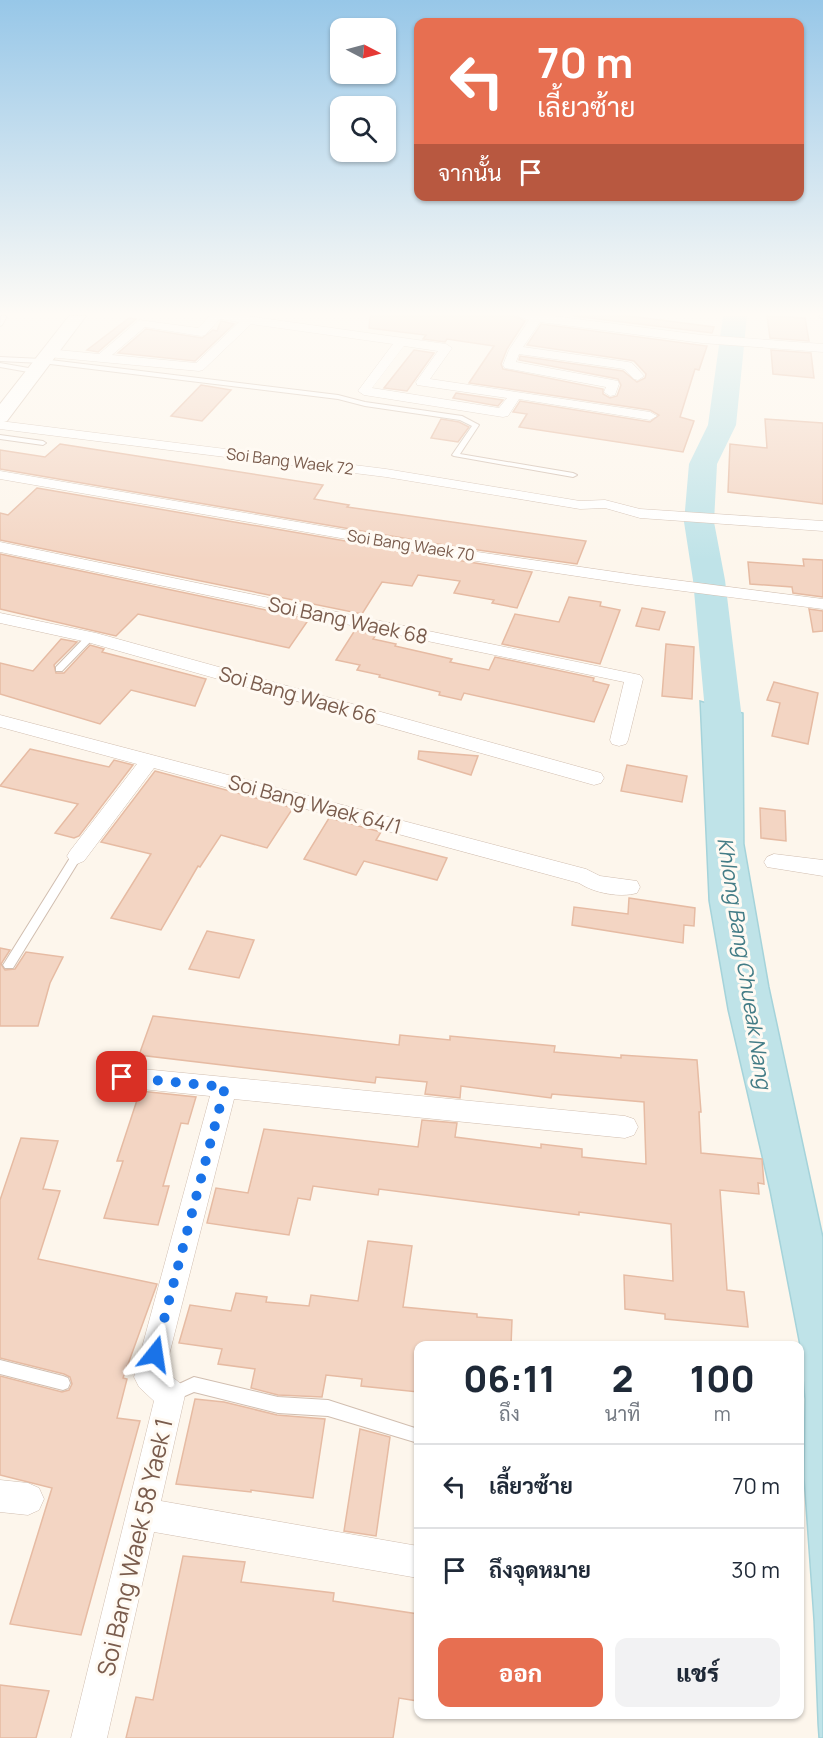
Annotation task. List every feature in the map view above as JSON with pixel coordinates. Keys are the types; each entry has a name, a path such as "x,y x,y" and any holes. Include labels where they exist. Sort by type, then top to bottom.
{"main road":[{"path":"0,417 15,397"}],"street":[{"path":"393,397 499,419 514,397"},
{"path":"529,397 650,416"},
{"name":"Soi Bang Waek 72","path":"0,425 387,473 602,509 641,523 818,532"},
{"name":"Soi Bang Waek 70","path":"0,476 117,494 326,532 635,581 823,604"},
{"name":"Soi Bang Waek 68","path":"0,547 634,679 620,740"},
{"name":"Soi Bang Waek 66","path":"0,618 90,637 594,778"},
{"name":"Soi Bang Waek 64/1","path":"0,721 586,877 595,882 629,887"},
{"path":"77,856 150,760"},
{"path":"774,862 823,868"},
{"path":"122,1077 625,1127"},
{"name":"Soi Bang Waek 58 Yaek 1","path":"89,1738 170,1395 149,1377 225,1087"},
{"path":"141,1514 414,1561"}],"lane":[{"path":"331,397 462,418 476,425 456,455 573,475"},
{"path":"0,437 43,443"},
{"path":"59,669 90,637"},
{"path":"9,965 77,856"},
{"path":"0,1367 63,1383"},
{"path":"170,1395 194,1384 278,1405 328,1408 414,1435"}],"water":[{"path":"700,701 743,713 744,844 769,987 823,1237 823,1738 819,1738 804,1478 804,1341 799,1341 770,1191 728,1010 709,901"}],"building":[{"path":"189,397 224,397 202,421 171,416"},
{"path":"484,397 503,400 498,406 453,398"},
{"path":"564,397 686,397 680,417 694,421 683,452 519,427 527,414 513,412 520,401 650,422 659,415 650,410"},
{"path":"441,419 459,422 469,427 458,442 431,438"},
{"path":"765,419 823,423 823,504 728,492 730,444 767,448"},
{"path":"60,444 323,485 314,499 349,505 347,507 586,541 577,564 450,546 0,469 0,450 45,457"},
{"path":"37,488 532,572 517,608 492,603 494,600 454,593 460,581 418,575 412,586 382,582 362,614 0,540 0,513 8,515"},
{"path":"0,554 309,619 289,648 138,614 116,636 0,609"},
{"path":"803,559 823,560 823,597 793,593 792,587 750,584 748,562 804,566"},
{"path":"569,597 601,602 600,606 620,610 600,664 502,644 515,614 559,622"},
{"path":"642,608 665,612 659,630 636,626"},
{"path":"809,609 823,611 823,631 813,632"},
{"path":"355,630 376,635 373,639 396,644 395,646 452,659 450,662 489,670 495,657 594,678 593,681 609,685 594,722 464,693 461,700 439,695 440,692 357,670 360,665 336,660"},
{"path":"61,639 77,642 54,665 56,673 64,673 90,645 104,649 102,652 206,679 195,706 131,690 100,724 0,694 0,663 33,671"},
{"path":"666,644 694,647 692,699 662,696"},
{"path":"774,682 818,693 808,744 772,736 780,703 767,700"},
{"path":"30,749 109,767 114,760 133,765 79,836 74,838 55,833 78,804 0,786"},
{"path":"419,751 478,756 471,775 418,759"},
{"path":"627,765 687,776 682,802 621,791"},
{"path":"155,771 293,808 267,848 221,835 200,867 198,866 161,930 111,918 151,854 101,842"},
{"path":"760,808 785,811 786,841 761,838"},
{"path":"329,818 381,832 376,840 447,858 437,880 364,861 356,875 304,859"},
{"path":"629,898 695,908 694,926 684,925 683,943 572,925 574,907 628,914"},
{"path":"207,931 254,940 239,978 189,969"},
{"path":"0,948 10,950 1,964 5,970 15,969 26,952 63,957 50,983 38,1026 0,1026"},
{"path":"153,1016 399,1045 400,1035 450,1040 450,1036 555,1046 554,1052 621,1058 621,1055 697,1060 701,1153 762,1159 764,1184 758,1183 759,1194 720,1190 727,1290 744,1292 748,1327 665,1319 665,1314 625,1309 624,1275 673,1281 671,1224 579,1212 579,1215 379,1189 378,1195 313,1186 310,1200 298,1198 289,1235 207,1223 216,1188 248,1193 264,1129 418,1147 422,1120 457,1123 455,1137 541,1148 541,1144 582,1149 582,1157 646,1164 644,1102 552,1094 551,1098 461,1086 460,1098 425,1094 427,1082 376,1077 375,1083 139,1055"},
{"path":"140,1091 196,1097 188,1124 181,1123 163,1186 169,1186 158,1225 104,1218 123,1161 117,1161"},
{"path":"21,1138 58,1141 43,1189 60,1191 38,1259 157,1284 123,1378 127,1379 117,1418 140,1421 81,1635 10,1624 52,1488 0,1475 0,1376 62,1392 69,1390 72,1384 70,1377 64,1374 0,1358 0,1200"},
{"path":"368,1241 412,1246 403,1307 477,1314 477,1317 512,1320 511,1341 414,1341 414,1392 361,1386 362,1379 326,1375 322,1397 278,1395 251,1388 255,1369 218,1364 222,1349 179,1343 190,1305 231,1311 236,1293 267,1297 266,1302 309,1306 311,1295 358,1301"},
{"path":"195,1399 224,1402 277,1415 325,1419 313,1498 176,1484"},
{"path":"360,1429 390,1437 376,1536 344,1531"},
{"path":"183,1556 245,1562 241,1582 334,1593 333,1601 414,1613 414,1700 399,1698 393,1738 126,1738 136,1697 153,1700"},
{"path":"0,1685 49,1691 36,1738 0,1738"}],"waterway":[{"name":"Khlong Bang Chueak Nang","path":"723,764 723,711 709,580 699,522 703,464 722,425 726,397"}],"route":[{"path":"122,1077 225,1087 155,1354"}]}
